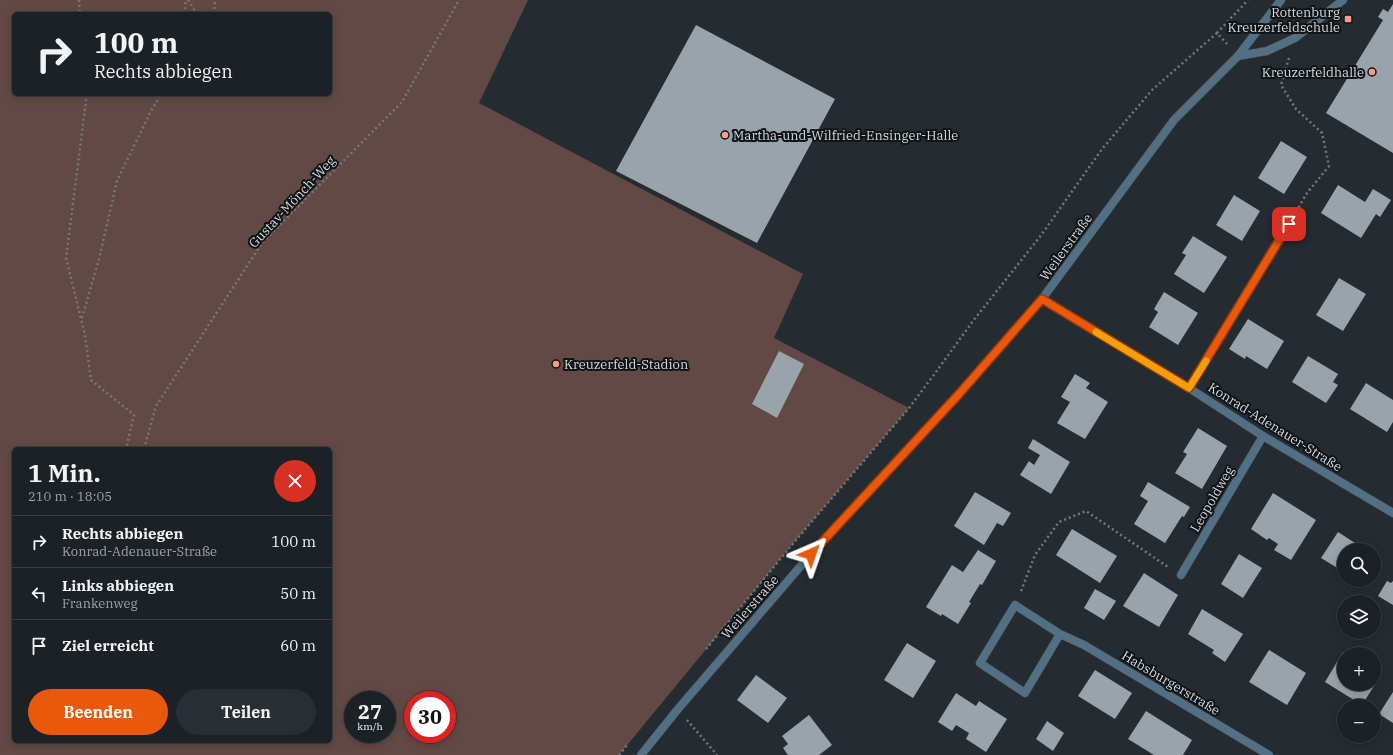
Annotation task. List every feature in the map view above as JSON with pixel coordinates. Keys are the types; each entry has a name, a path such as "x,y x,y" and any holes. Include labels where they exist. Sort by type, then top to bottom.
{"street":[{"name":"Weilerstraße","path":"641,755 811,554 1042,299 1174,120 1238,56 1281,0"},
{"path":"1238,56 1267,51 1294,38 1343,0"},
{"path":"1189,388 1289,224"},
{"name":"Konrad-Adenauer-Straße","path":"1042,299 1189,388 1263,436 1393,513"},
{"name":"Leopoldweg","path":"1181,575 1263,436"},
{"path":"1015,605 980,663 1025,693 1060,634"},
{"name":"Habsburgerstraße","path":"1015,605 1060,634 1084,645 1269,755"}],"path":[{"path":"79,0 80,12"},
{"path":"184,12 187,0"},
{"path":"187,0 196,12"},
{"path":"214,12 215,0"},
{"name":"Gustav-Mönch-Weg","path":"145,447 156,406 262,243 402,102 459,0"},
{"path":"702,655 796,540 909,408 973,321 1042,234 1102,149 1152,90 1217,33 1248,0"},
{"path":"1217,33 1238,56"},
{"path":"1289,224 1307,193 1330,166 1322,133 1296,109 1281,84 1294,38"},
{"path":"85,96 86,101 66,258 82,319 91,380 134,415 126,447"},
{"path":"82,319 99,259 117,181 160,96"},
{"path":"1015,605 1035,556 1059,522 1086,511 1181,575"},
{"path":"678,710 717,755"},
{"path":"619,755 629,743"}],"shaded area":[{"path":"0,0 528,0 479,103 803,274 774,338 909,408 796,540 619,755 0,755"}],"building":[{"name":"Kreuzerfeldhalle","path":"1393,4 1393,153 1326,113 1383,20 1378,17 1383,9 1388,12"},
{"name":"Martha-und-Wilfried-Ensinger-Halle","path":"696,25 835,99 757,243 616,171"},
{"path":"1281,141 1307,157 1284,194 1258,178"},
{"path":"1338,185 1365,202 1373,189 1391,200 1380,217 1376,214 1361,238 1321,213"},
{"path":"1234,195 1260,211 1242,241 1216,225"},
{"path":"1193,236 1227,257 1204,293 1174,274 1186,255 1182,253"},
{"path":"1339,278 1366,294 1343,331 1316,315"},
{"path":"1164,292 1198,313 1178,345 1149,327 1158,312 1154,309"},
{"path":"1248,319 1284,341 1267,369 1246,356 1245,359 1229,349"},
{"path":"779,351 804,364 777,418 752,404"},
{"path":"1308,356 1338,374 1333,382 1338,385 1326,403 1292,382"},
{"path":"1075,374 1090,383 1086,388 1108,402 1085,439 1057,423 1070,402 1061,397"},
{"path":"1366,383 1393,400 1393,422 1387,432 1350,409"},
{"path":"1198,428 1227,446 1202,489 1175,473 1187,454 1183,452"},
{"path":"1033,439 1070,462 1051,494 1020,475 1029,461 1034,465 1040,455 1028,448"},
{"path":"1148,482 1190,507 1184,517 1182,516 1165,543 1134,524 1148,501 1140,496"},
{"path":"975,492 1011,513 1003,526 997,523 984,545 954,526"},
{"path":"1273,493 1316,520 1291,560 1274,550 1278,544 1269,538 1267,540 1251,529"},
{"path":"1072,529 1117,556 1100,583 1056,555"},
{"path":"1338,532 1355,543 1337,543 1337,568 1321,558"},
{"path":"978,550 996,561 982,585 980,584 969,602 971,603 958,624 942,614 941,616 926,607 952,565 963,572"},
{"path":"1239,554 1262,568 1243,598 1221,584"},
{"path":"1144,573 1178,595 1159,627 1123,606"},
{"path":"1387,581 1391,583 1393,581 1393,605 1381,598 1381,595 1379,595"},
{"path":"1095,589 1116,601 1104,620 1084,608"},
{"path":"1202,609 1243,634 1225,662 1212,653 1214,650 1188,634"},
{"path":"907,643 936,661 913,698 884,680"},
{"path":"1269,650 1306,673 1287,705 1249,682"},
{"path":"1337,662 1337,689 1325,682"},
{"path":"1095,670 1132,693 1115,719 1078,696"},
{"path":"756,675 787,698 768,723 737,700"},
{"path":"1339,691 1371,691 1366,699 1352,699"},
{"path":"1393,692 1393,723 1381,715 1381,711"},
{"path":"956,693 976,706 979,701 1007,719 986,752 966,739 969,733 956,725 952,731 938,722"},
{"path":"1146,711 1192,740 1183,755 1154,755 1128,739"},
{"path":"809,715 832,745 819,755 788,755 783,748 788,744 782,736"},
{"path":"1047,721 1064,733 1053,751 1036,739"}],"slow traffic":[{"path":"1096,332 1189,388 1206,361"}],"place":[{"name":"Rottenburg Kreuzerfeldschule","path":"1348,19"},
{"name":"Kreuzerfeldhalle","path":"1372,72"},
{"name":"Martha-und-Wilfried-Ensinger-Halle","path":"725,135"},
{"name":"Kreuzerfeld-Stadion","path":"556,364"}],"route":[{"path":"811,554 959,394 1042,299 1189,388 1289,224"}]}
